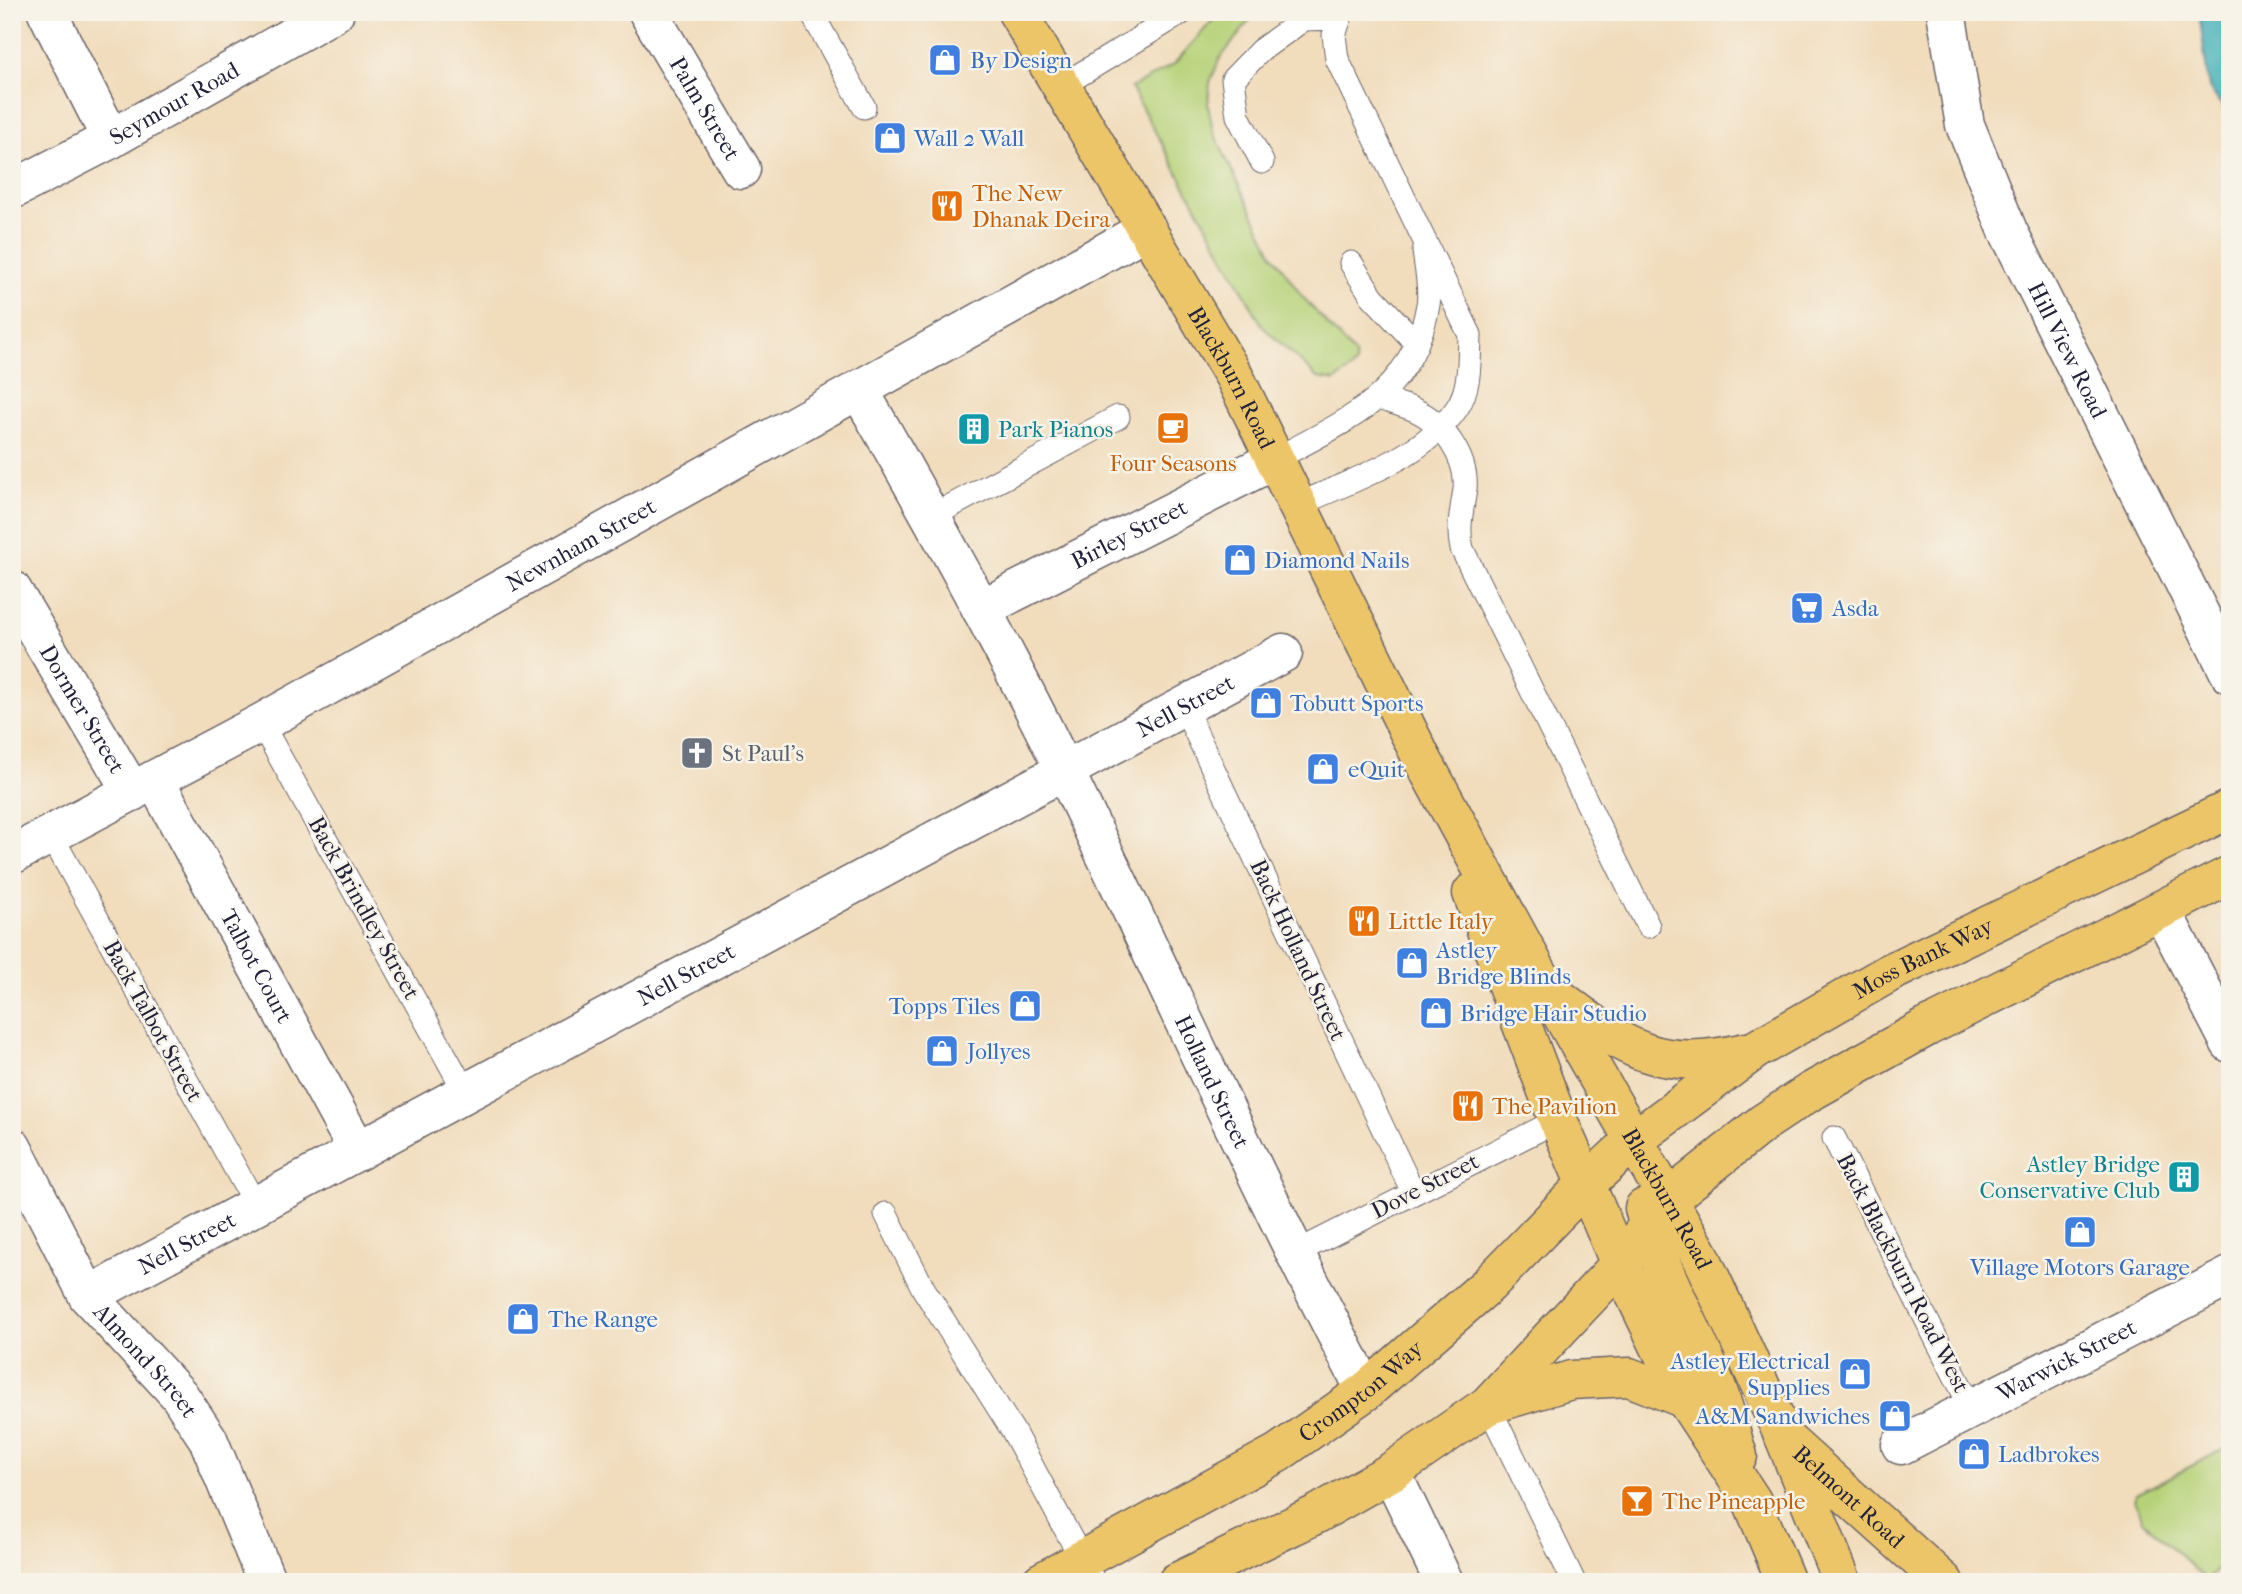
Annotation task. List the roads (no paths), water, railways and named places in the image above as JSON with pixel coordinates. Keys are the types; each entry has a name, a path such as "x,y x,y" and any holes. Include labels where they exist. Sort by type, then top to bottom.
{"main road":[{"name":"Blackburn Road","path":"1017,12 1234,376 1421,757 1547,989 1634,1140 1657,1213 1701,1257 1785,1438 1842,1582"},
{"name":"Blackburn Road","path":"1421,757 1558,1120 1620,1264 1685,1399 1752,1501 1786,1582"},
{"name":"Moss Bank Way","path":"1634,1140 1755,1049 1891,972 2230,809"},
{"path":"1177,1582 1317,1514 1391,1472 1488,1405 1620,1264 1657,1213 1748,1134 1810,1092 1927,1027 2230,875"},
{"path":"1547,989 1601,1030 1652,1056 1682,1061 1718,1058 1755,1049"},
{"name":"Crompton Way","path":"1041,1582 1089,1571 1278,1453 1366,1391 1489,1284 1587,1183 1634,1140"},
{"path":"1657,1213 1686,1322 1716,1388 1752,1501"},
{"path":"1488,1405 1571,1380 1629,1377 1685,1399"},
{"name":"Belmont Road","path":"1785,1438 1944,1582"}],"street":[{"path":"47,12 111,139"},
{"name":"Seymour Road","path":"12,190 111,139 335,12"},
{"name":"Palm Street","path":"648,12 741,169"},
{"name":"Hill View Road","path":"1946,12 1965,125 2008,230 2230,674"},
{"name":"Newnham Street","path":"12,855 261,723 1147,229"},
{"name":"Holland Street","path":"859,390 932,516 1065,771 1293,1254 1366,1391"},
{"name":"Birley Street","path":"981,609 1276,459"},
{"name":"Dormer Street","path":"12,590 144,786"},
{"name":"Nell Street","path":"88,1296 1283,653"},
{"name":"Talbot Court","path":"144,786 358,1151"},
{"path":"2162,911 2230,1043"},
{"name":"Almond Street","path":"12,1147 88,1296 179,1395 208,1439 267,1582"},
{"name":"Warwick Street","path":"1901,1445 2230,1276"},
{"path":"1391,1472 1444,1582"}],"lane":[{"path":"811,12 864,107"},
{"path":"1061,86 1183,12"},
{"path":"1262,162 1238,116 1233,79 1261,50 1304,19 1341,15 1334,35 1338,59 1470,335 1469,376 1457,407 1438,427 1422,442 1380,468 1298,505"},
{"path":"1276,459 1369,407 1397,379 1416,343 1429,303 1423,234"},
{"path":"1351,263 1372,296 1416,343"},
{"path":"1378,398 1417,411 1438,427 1461,458 1465,487 1458,533 1462,549 1648,926"},
{"path":"932,516 1118,417"},
{"name":"Back Holland Street","path":"1184,707 1413,1192"},
{"name":"Back Brindley Street","path":"261,723 466,1093"},
{"name":"Back Talbot Street","path":"51,835 256,1206"},
{"name":"Dove Street","path":"1293,1254 1558,1120"},
{"name":"Back Blackburn Road West","path":"1834,1138 1972,1409"},
{"path":"886,1214 923,1288 1013,1431 1089,1571"},
{"path":"1488,1405 1574,1582"}],"water":[{"path":"2199,12 2230,12 2230,117 2209,88"}],"place":[{"name":"By Design","path":"945,60"},
{"name":"Wall 2 Wall","path":"890,138"},
{"name":"The New Dhanak Deira","path":"947,206"},
{"name":"Four Seasons","path":"1173,428"},
{"name":"Park Pianos","path":"974,429"},
{"name":"Diamond Nails","path":"1240,560"},
{"name":"Asda","path":"1807,608"},
{"name":"Tobutt Sports","path":"1266,703"},
{"name":"St Paul's","path":"697,753"},
{"name":"eQuit","path":"1323,769"},
{"name":"Little Italy","path":"1364,921"},
{"name":"Astley Bridge Blinds","path":"1412,963"},
{"name":"Topps Tiles","path":"1025,1006"},
{"name":"Bridge Hair Studio","path":"1436,1013"},
{"name":"Jollyes","path":"942,1051"},
{"name":"The Pavilion","path":"1468,1106"},
{"name":"Astley Bridge Conservative Club","path":"2184,1177"},
{"name":"Village Motors Garage","path":"2080,1232"},
{"name":"The Range","path":"523,1319"},
{"name":"Astley Electrical Supplies","path":"1855,1374"},
{"name":"A&M Sandwiches","path":"1895,1416"},
{"name":"Ladbrokes","path":"1974,1454"},
{"name":"The Pineapple","path":"1637,1501"}]}
